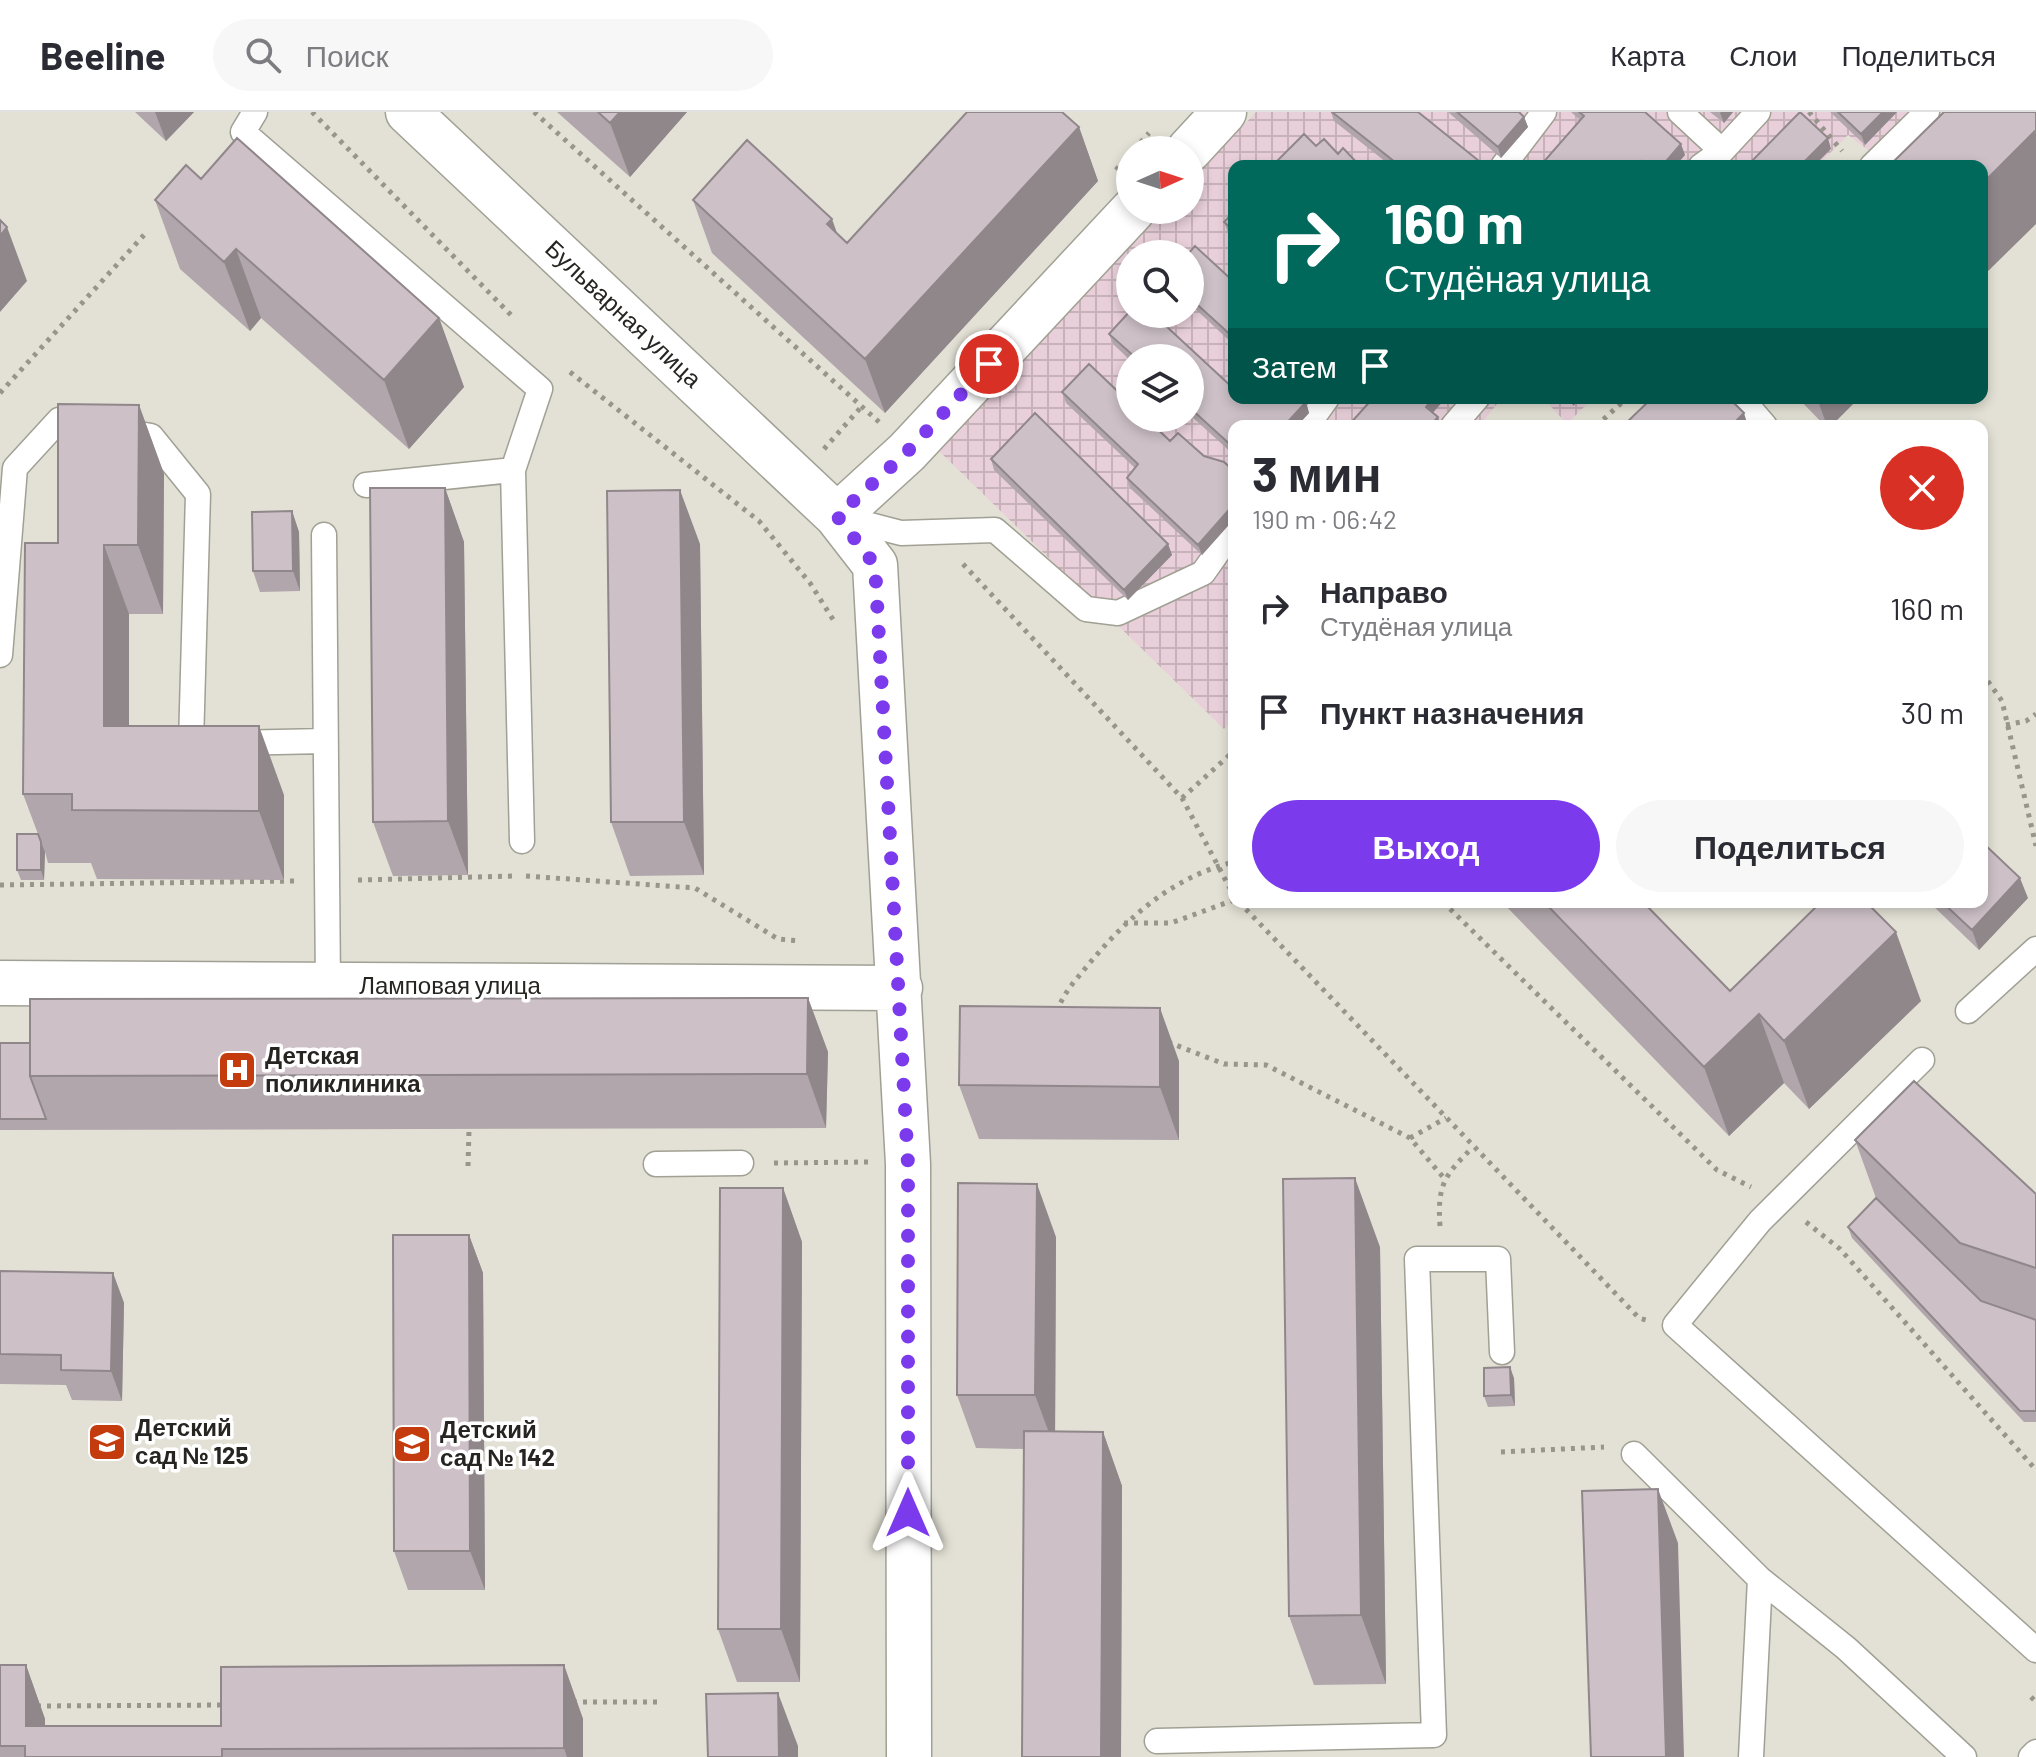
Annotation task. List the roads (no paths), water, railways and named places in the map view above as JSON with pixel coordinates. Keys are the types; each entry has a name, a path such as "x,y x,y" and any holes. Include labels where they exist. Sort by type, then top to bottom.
{"street":[{"name":"Бульварная улица","path":"408,112 837,516 875,565 908,1164 909,1757"},
{"path":"1202,136 1224,112"},
{"path":"837,516 907,452 1120,224"},
{"name":"Ламповая улица","path":"0,983 900,988"}],"lane":[{"path":"255,112 243,132 540,389 513,470 522,841"},
{"path":"1508,160 1544,112"},
{"path":"1680,112 1722,151"},
{"path":"1709,160 1722,151 1758,112"},
{"path":"1878,160 1927,112"},
{"path":"1458,420 1472,404"},
{"path":"1746,404 1760,420"},
{"path":"0,655 15,468 59,420 151,436 198,494 191,744 325,741"},
{"path":"366,485 513,470"},
{"path":"837,516 901,533 995,530 1086,609 1118,613 1203,573 1228,538"},
{"path":"324,535 328,986"},
{"path":"1968,1011 2036,949"},
{"path":"1922,1060 1780,1201 1675,1325 2036,1650"},
{"path":"656,1164 741,1163"},
{"path":"1157,1741 1434,1735 1417,1259 1498,1259 1502,1352"},
{"path":"1634,1454 1760,1579 1846,1648 1964,1757"},
{"path":"1751,1757 1760,1579"},
{"path":"2031,1757 2036,1752"}],"place":[{"name":"Детская поликлиника","path":"237,1070"},
{"name":"Детский сад № 125","path":"107,1442"},
{"name":"Детский сад № 142","path":"412,1444"}]}
